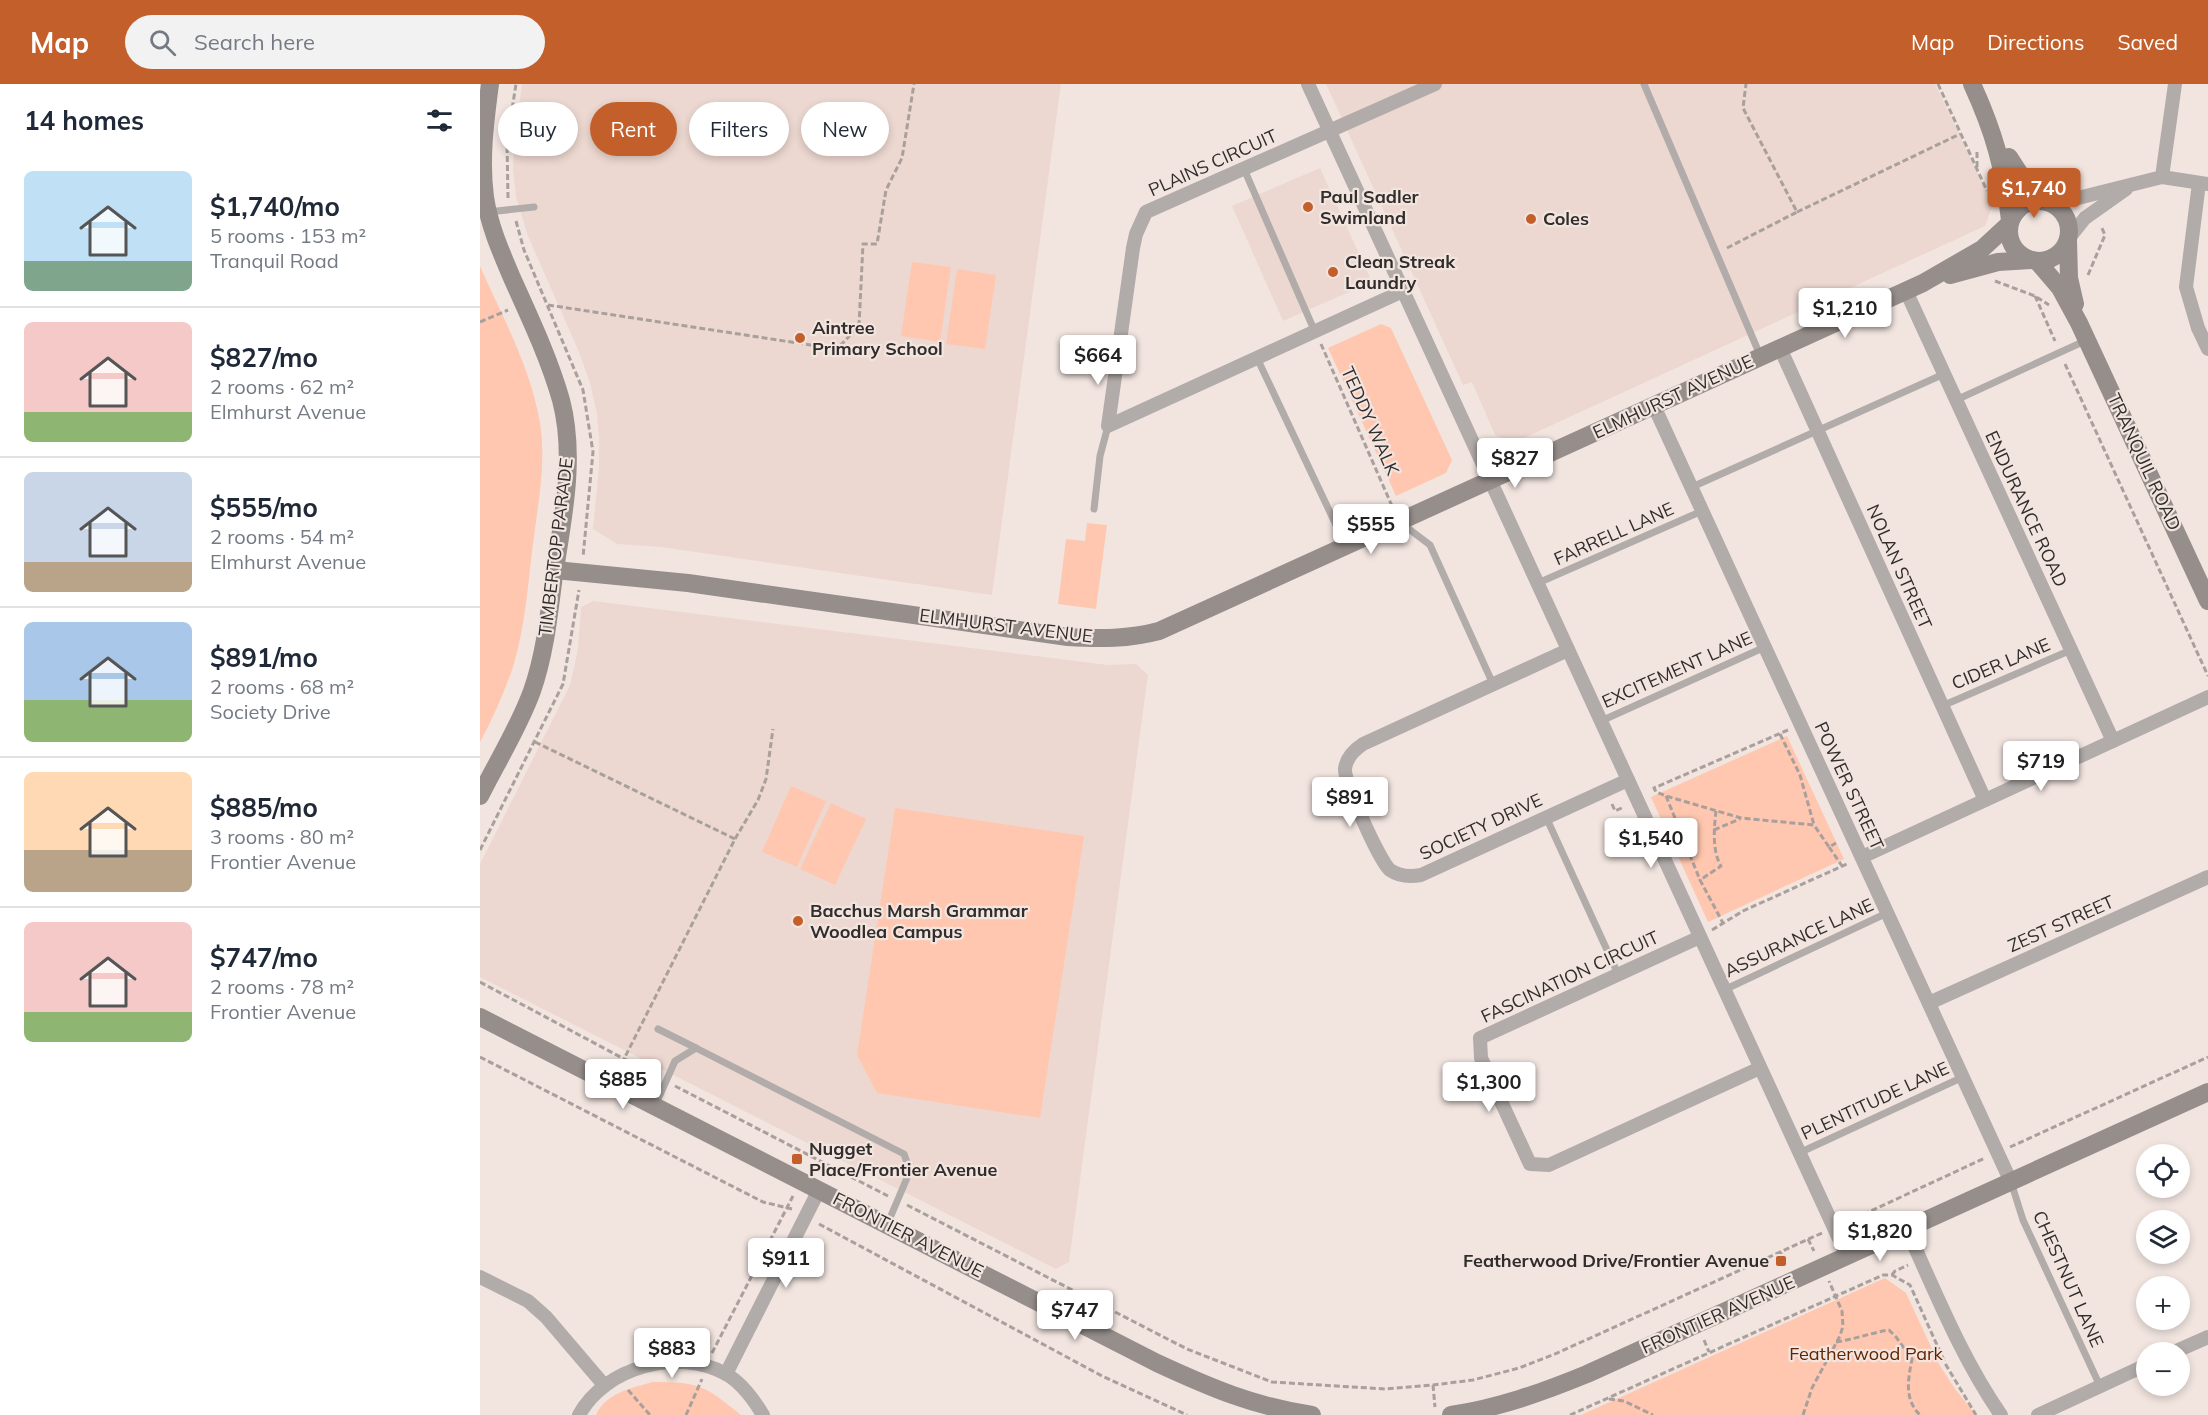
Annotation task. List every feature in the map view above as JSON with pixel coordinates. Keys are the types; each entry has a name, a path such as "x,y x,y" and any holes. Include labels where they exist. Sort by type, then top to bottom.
{"street":[{"name":"TIMBERTOP PARADE","path":"480,796 522,713 537,675 546,633 566,490 566,423 556,383 503,256 488,212 482,173 482,150 490,84"},
{"path":"1308,84 1833,1228 1848,1256"},
{"name":"PLAINS CIRCUIT","path":"1108,426 1133,248 1136,234 1146,212 1435,84"},
{"path":"1972,84 2008,157 2027,185 2046,201 2060,208 2066,215 2069,223 2069,278 2079,323"},
{"path":"2162,177 2175,84"},
{"path":"1991,125 2002,166 2010,222"},
{"path":"2079,323 2060,288 2034,260 2015,250 2008,233 2015,211 2034,200 2074,198 2162,177 2204,183 2186,287 2203,326 2208,349"},
{"path":"2034,260 2045,261 2059,254 2085,218 2132,185"},
{"name":"ELMHURST AVENUE","path":"555,570 688,584 1068,637 1114,638 1160,631 1914,287 1982,249 2010,222"},
{"name":"ELMHURST AVENUE","path":"1914,287 1998,262 2034,260"},
{"name":"ENDURANCE ROAD","path":"1914,287 1944,374 2113,741"},
{"path":"1108,426 1403,291"},
{"name":"TRANQUIL ROAD","path":"2079,323 2208,601"},
{"name":"NOLAN STREET","path":"1780,348 1985,800"},
{"name":"POWER STREET","path":"1654,406 2011,1182"},
{"name":"SOCIETY DRIVE","path":"1568,650 1358,747 1346,762 1346,778 1382,859 1392,871 1406,876 1421,875 1628,780"},
{"path":"1862,857 2208,697"},
{"name":"ZEST STREET","path":"1929,1003 2208,877"},
{"name":"FASCINATION CIRCUIT","path":"1700,937 1480,1038 1481,1058 1530,1164 1549,1165 1760,1068"},
{"name":"FRONTIER AVENUE","path":"480,1017 1157,1363 1223,1393 1280,1410 1312,1415"},
{"name":"FRONTIER AVENUE","path":"1451,1415 1502,1405 1542,1392 1907,1230 2208,1092"},
{"path":"726,1374 819,1190"},
{"path":"1907,1230 1952,1333 1966,1360 2001,1415"},
{"path":"480,1277 528,1301 546,1317 604,1385"},
{"path":"2190,1345 2208,1337"},
{"path":"579,1415 584,1406 604,1385 617,1377 648,1364 674,1363 700,1365 726,1374 744,1389 763,1415"},
{"path":"2038,1415 2136,1370"}],"lane":[{"path":"1644,84 1761,357"},
{"path":"1244,169 1316,332"},
{"path":"488,212 534,207"},
{"path":"1956,399 2087,340"},
{"path":"1257,358 1346,546"},
{"path":"1692,488 1944,374"},
{"name":"PLAINS CIRCUIT","path":"1094,508 1100,456 1108,426"},
{"name":"FARRELL LANE","path":"1538,584 1702,511"},
{"path":"1399,522 1430,545 1493,684"},
{"name":"EXCITEMENT LANE","path":"1600,721 1765,647"},
{"name":"CIDER LANE","path":"1942,705 2071,650"},
{"path":"1546,817 1618,975"},
{"name":"ASSURANCE LANE","path":"1724,990 1887,913"},
{"path":"658,1029 904,1154 910,1171 887,1225"},
{"path":"656,1106 675,1061 696,1048"},
{"name":"PLENTITUDE LANE","path":"1799,1153 1963,1077"},
{"name":"CHESTNUT LANE","path":"2011,1182 2023,1220 2100,1386"}],"path":[{"path":"480,850 563,684 582,573 593,452 583,390 524,250 508,198 507,142 516,84"},
{"path":"547,304 837,350 859,326 863,244 877,244 886,190 902,158 914,84"},
{"path":"1746,84 1743,108 1797,212"},
{"path":"1938,84 1989,196"},
{"path":"1716,254 1797,212 1960,134"},
{"path":"1990,279 2035,296 2053,307"},
{"path":"2035,296 2208,676"},
{"path":"480,322 523,303"},
{"name":"TEDDY WALK","path":"1316,332 1399,522"},
{"path":"1800,724 1654,788 1656,792 1666,796 1741,818 1814,825"},
{"path":"624,1059 735,838 758,800 766,779 773,729"},
{"path":"1779,734 1800,775 1814,825 1842,866"},
{"path":"535,742 735,838"},
{"path":"1666,796 1700,880 1723,923"},
{"path":"1610,800 1615,811 1628,805"},
{"path":"1700,880 1721,866 1718,861 1714,830 1716,811"},
{"path":"1714,830 1741,818"},
{"path":"1829,847 1836,843"},
{"path":"1700,937 1743,911 1862,857"},
{"path":"480,982 666,1081 1187,1349 1272,1382 1385,1389 1473,1380 1519,1368 1555,1354 2208,1057"},
{"path":"480,1057 764,1202 788,1206 961,1302 1094,1372 1187,1415"},
{"path":"686,1415 715,1346 813,1157"},
{"path":"1780,1252 1784,1259 1781,1261"},
{"path":"1570,1415 1883,1275 1892,1275 1910,1285 1946,1365 1976,1415"},
{"path":"1803,1415 1812,1388 1843,1326 1843,1317 1836,1296"},
{"path":"1836,1342 1889,1330 1912,1359 1906,1387 1914,1409 1920,1415"},
{"path":"617,1377 650,1415"},
{"path":"1433,1385 1436,1415"},
{"path":"1607,1398 1624,1401 1653,1415"}],"shaded area":[{"name":"Aintree Primary School","path":"522,84 1061,84 992,595 661,547 617,544 593,529 599,467 597,414 590,383 579,352 528,236 516,197 513,170 514,156 578,156 578,102 520,102"},
{"path":"1326,84 1935,84 1993,205 1985,226 1513,443 1495,435 1472,382 1463,385"},
{"path":"1320,168 1372,282 1283,321 1232,206"},
{"name":"Bacchus Marsh Grammar Woodlea Campus","path":"593,601 1108,665 1136,664 1148,675 1069,1262 1056,1269 480,977 480,864 570,685 578,649 581,607"}],"green space":[{"path":"912,262 951,267 940,342 901,336"},
{"path":"480,266 530,382 540,423 542,465 521,635 506,686 480,742"},
{"path":"957,269 996,275 985,349 946,344"},
{"path":"1381,324 1391,328 1452,460 1446,473 1396,496 1328,348"},
{"path":"1087,523 1107,525 1096,609 1058,604 1066,539 1085,541"},
{"path":"1787,736 1844,859 1708,922 1651,797"},
{"path":"791,786 826,801 797,867 762,852"},
{"path":"831,803 866,819 835,885 800,869"},
{"path":"895,808 1084,836 1040,1118 877,1093 857,1055"},
{"name":"Featherwood Park","path":"1885,1278 1906,1293 1939,1364 1976,1415 1581,1415"},
{"path":"653,1382 682,1383 701,1388 741,1415 596,1415 606,1401 613,1396"}],"place":[{"name":"Paul Sadler Swimland","path":"1308,207"},
{"name":"Coles","path":"1531,219"},
{"name":"Clean Streak Laundry","path":"1333,272"},
{"name":"Aintree Primary School","path":"800,338"},
{"name":"Bacchus Marsh Grammar Woodlea Campus","path":"798,921"},
{"name":"Nugget Place/Frontier Avenue","path":"797,1159"},
{"name":"Featherwood Drive/Frontier Avenue","path":"1781,1261"}]}
